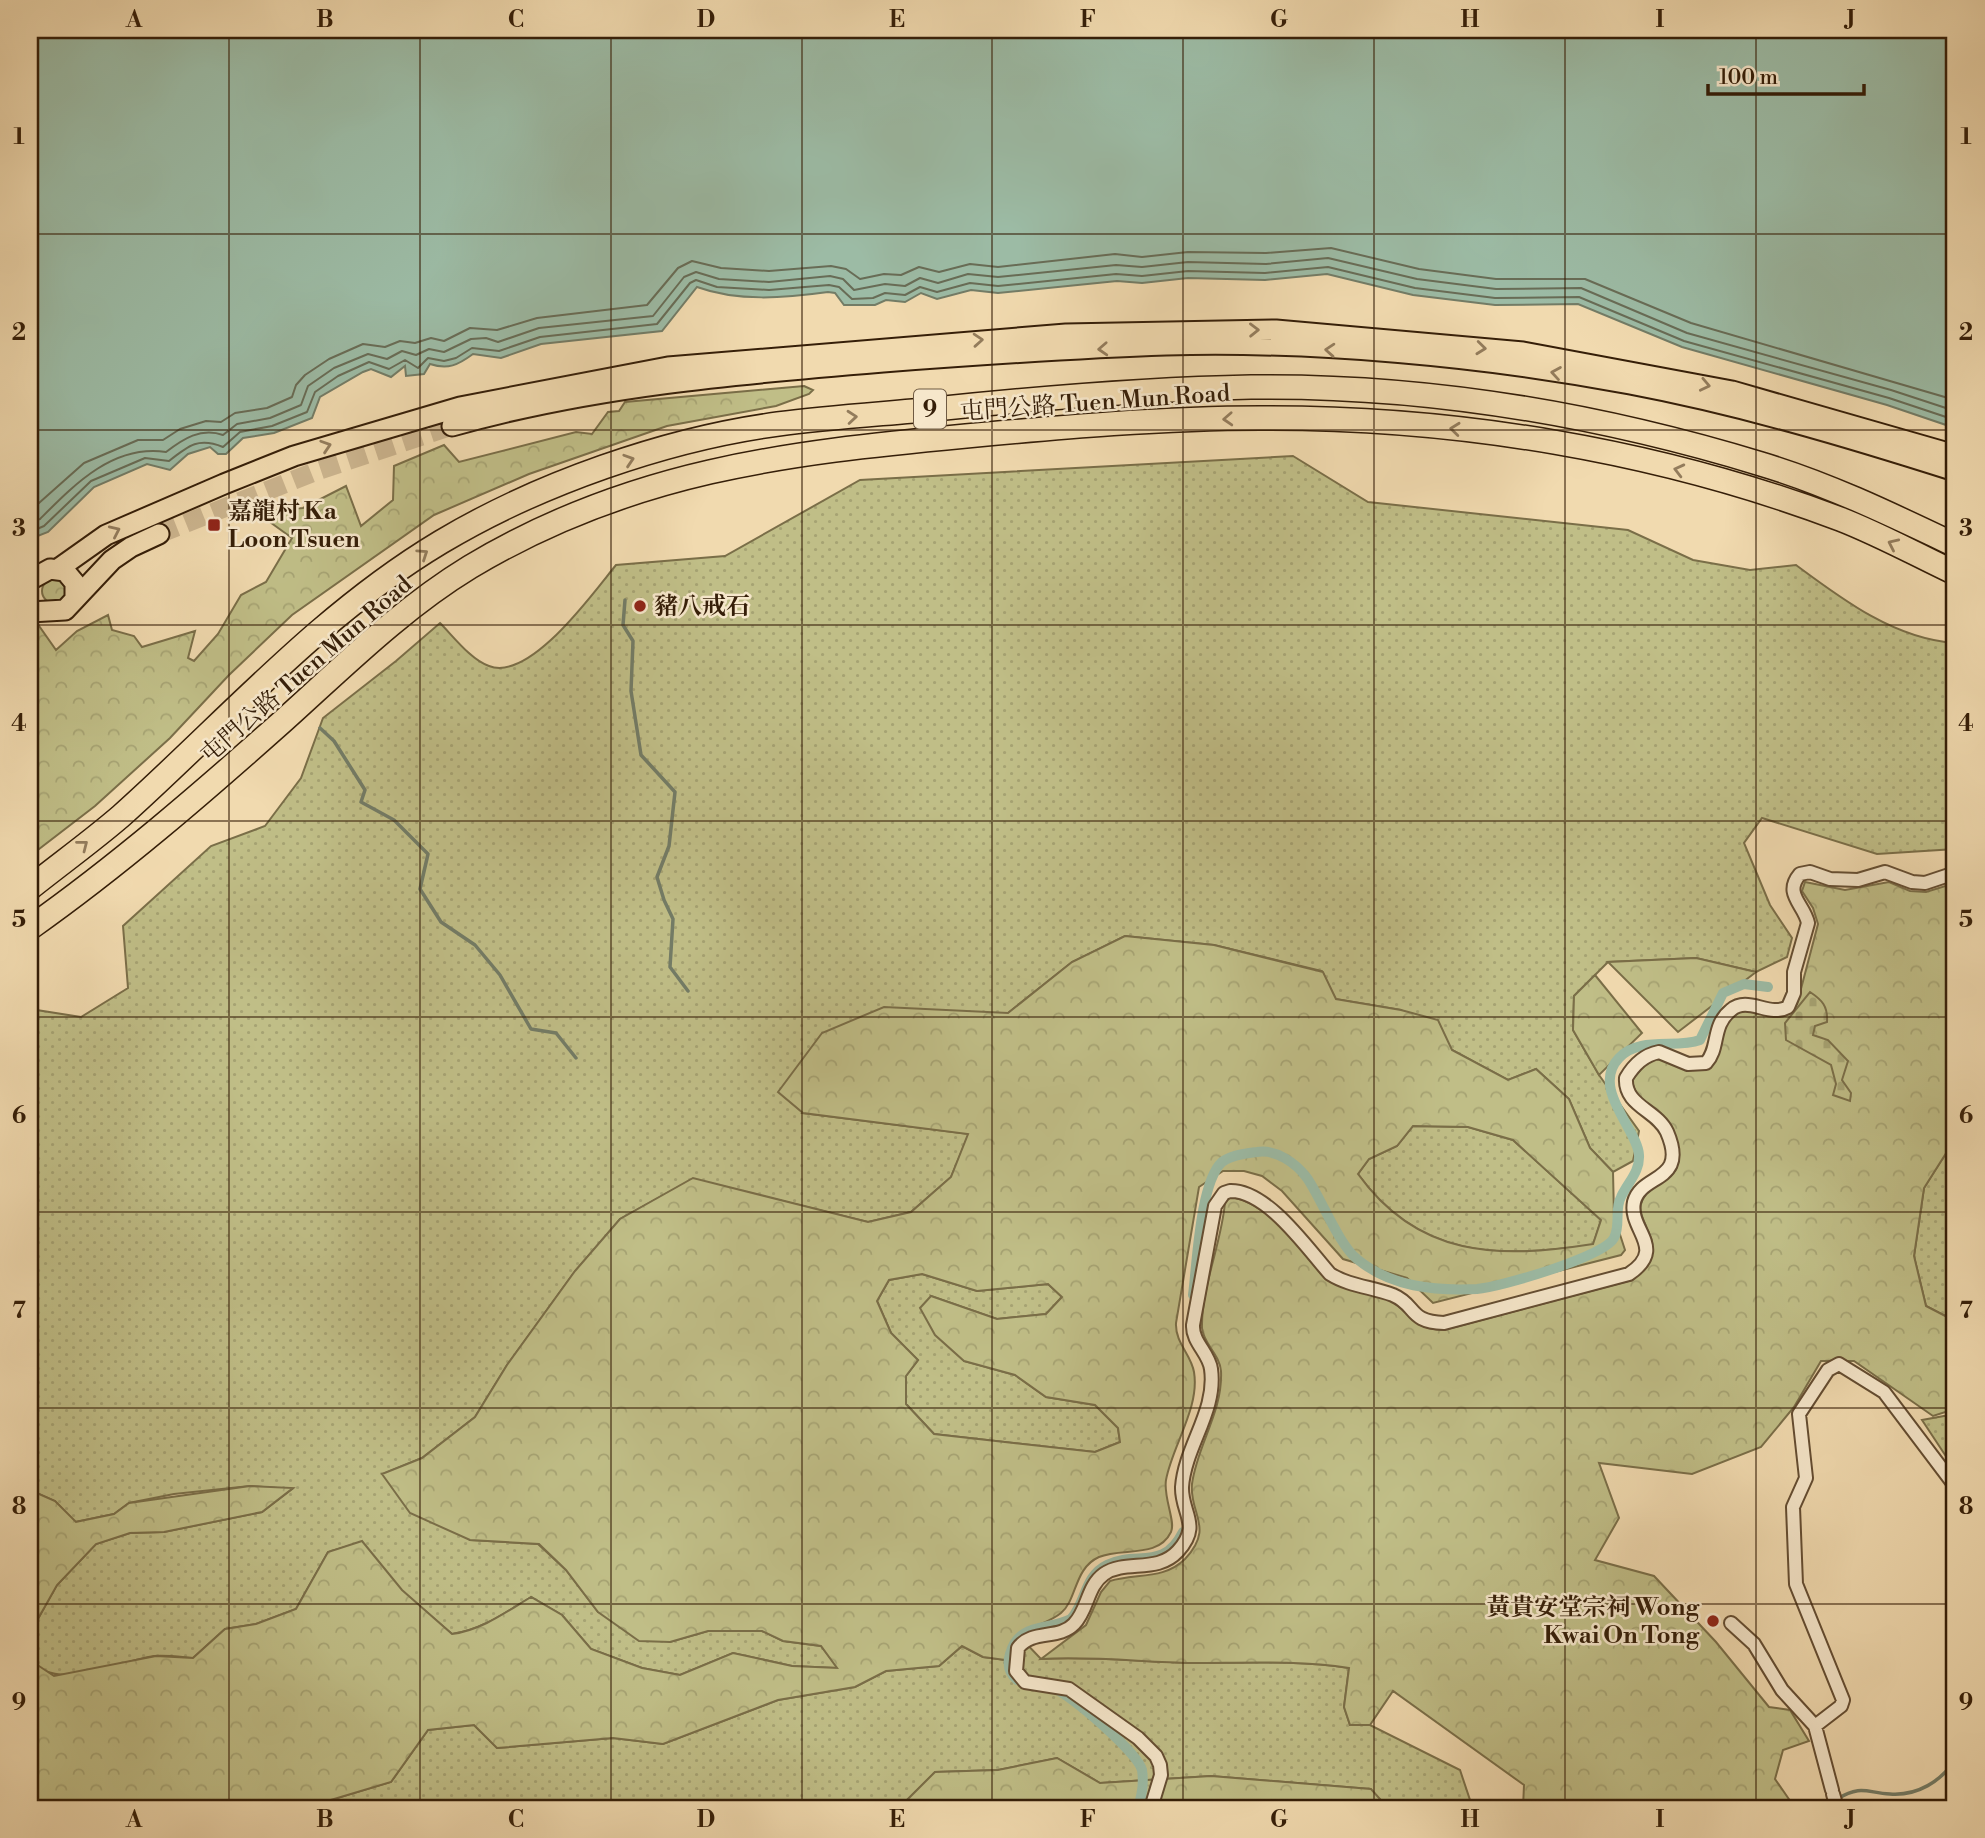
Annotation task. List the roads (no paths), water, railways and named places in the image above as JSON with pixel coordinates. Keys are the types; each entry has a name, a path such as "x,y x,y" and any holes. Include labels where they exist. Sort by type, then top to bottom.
{"highway":[{"name":"屯門公路 Tuen Mun Road","path":"30,888 118,818 282,663 351,605 442,541 600,469 666,448 754,428 993,403 1141,391 1255,387 1371,392 1491,403 1613,424 1764,464 1820,485 1955,545"},
{"name":"屯門公路 Tuen Mun Road","path":"30,928 169,823 407,610 470,568 548,526 611,500 682,477 765,459 1039,429 1259,418 1375,421 1485,432 1606,452 1733,484 1844,521 1955,573"}],"main road":[{"path":"58,569 106,535 294,456 460,407 637,373 1121,332 1276,330 1522,352 1668,377 1776,402 1955,455"},
{"path":"452,426 664,382 813,360 1167,345 1277,346 1403,355 1522,368 1659,390 1790,421 1955,471"},
{"path":"75,598 75,583 58,569 50,569 33,578 32,595 37,611 65,610 112,560 131,547 159,534"}],"street":[{"path":"1151,1808 1161,1775 1156,1756 1138,1738 1077,1694 1058,1687 1025,1682 1016,1671 1018,1648 1028,1637 1071,1627 1078,1619 1093,1588 1105,1573 1161,1564 1177,1553 1187,1539 1191,1525 1182,1487 1209,1404 1211,1384 1209,1362 1193,1330 1215,1206 1220,1198 1230,1191 1252,1195 1268,1206 1330,1274 1339,1280 1395,1296 1427,1323 1444,1323 1629,1274 1642,1263 1646,1250 1635,1213 1635,1200 1643,1187 1665,1174 1671,1155 1664,1126 1629,1094 1625,1081 1628,1074 1640,1060 1656,1052 1665,1052 1688,1064 1706,1063 1712,1054 1718,1026 1730,1010 1739,1005 1774,1011 1788,1007 1794,993 1794,972 1808,923 1792,887 1800,874 1810,872 1830,879 1858,880 1891,873 1912,882 1925,883 1955,873"},
{"path":"1815,1727 1841,1706 1843,1700 1796,1584 1793,1507 1806,1478 1799,1414 1828,1370 1839,1364 1884,1392 1955,1486"},
{"path":"1731,1623 1754,1644 1782,1690 1815,1727 1837,1808"}],"water":[{"path":"30,30 1955,30 1955,428 1887,405 1682,347 1578,304 1495,305 1413,295 1327,274 1265,280 1188,278 1142,283 1117,281 998,293 971,290 937,299 921,293 905,302 886,300 875,305 844,305 835,293 828,292 745,297 697,287 662,331 541,344 501,358 473,354 453,365 442,367 430,364 424,374 406,376 405,366 391,377 371,369 363,372 320,397 312,418 274,433 243,438 226,454 218,454 210,447 188,454 170,470 147,464 94,487 48,532 30,539"}],"waterway":[{"path":"625,600 623,625 633,641 631,691 641,755 675,792 669,846 657,877 673,919 670,967 688,991"},
{"path":"320,728 334,741 365,790 361,802 394,820 428,854 420,889 441,922 475,945 500,975 531,1029 556,1033 576,1058"},
{"path":"1193,1295 1204,1205 1215,1172 1226,1160 1257,1152 1278,1155 1297,1167 1307,1178 1350,1252 1370,1268 1399,1281 1429,1288 1477,1289 1528,1277 1592,1254 1614,1238 1619,1202 1636,1172 1639,1161 1637,1145 1612,1095 1611,1070 1619,1058 1637,1047 1700,1040 1723,993 1744,984 1768,987"},
{"path":"1017,1680 1010,1671 1009,1661 1014,1644 1020,1637 1035,1629 1071,1619 1089,1583 1099,1570 1118,1561 1148,1558 1167,1552 1183,1532"},
{"path":"1053,1688 1102,1724 1138,1762 1143,1780 1137,1808"},
{"path":"1837,1799 1864,1790 1890,1794 1919,1790 1936,1781 1955,1760"}],"tunnel":[{"path":"159,534 314,472 452,426"}],"place":[{"name":"嘉龍村 Ka Loon Tsuen","path":"214,525"},
{"name":"豬八戒石","path":"640,606"},
{"name":"黃貴安堂宗祠 Wong Kwai On Tong","path":"1713,1621"}]}
